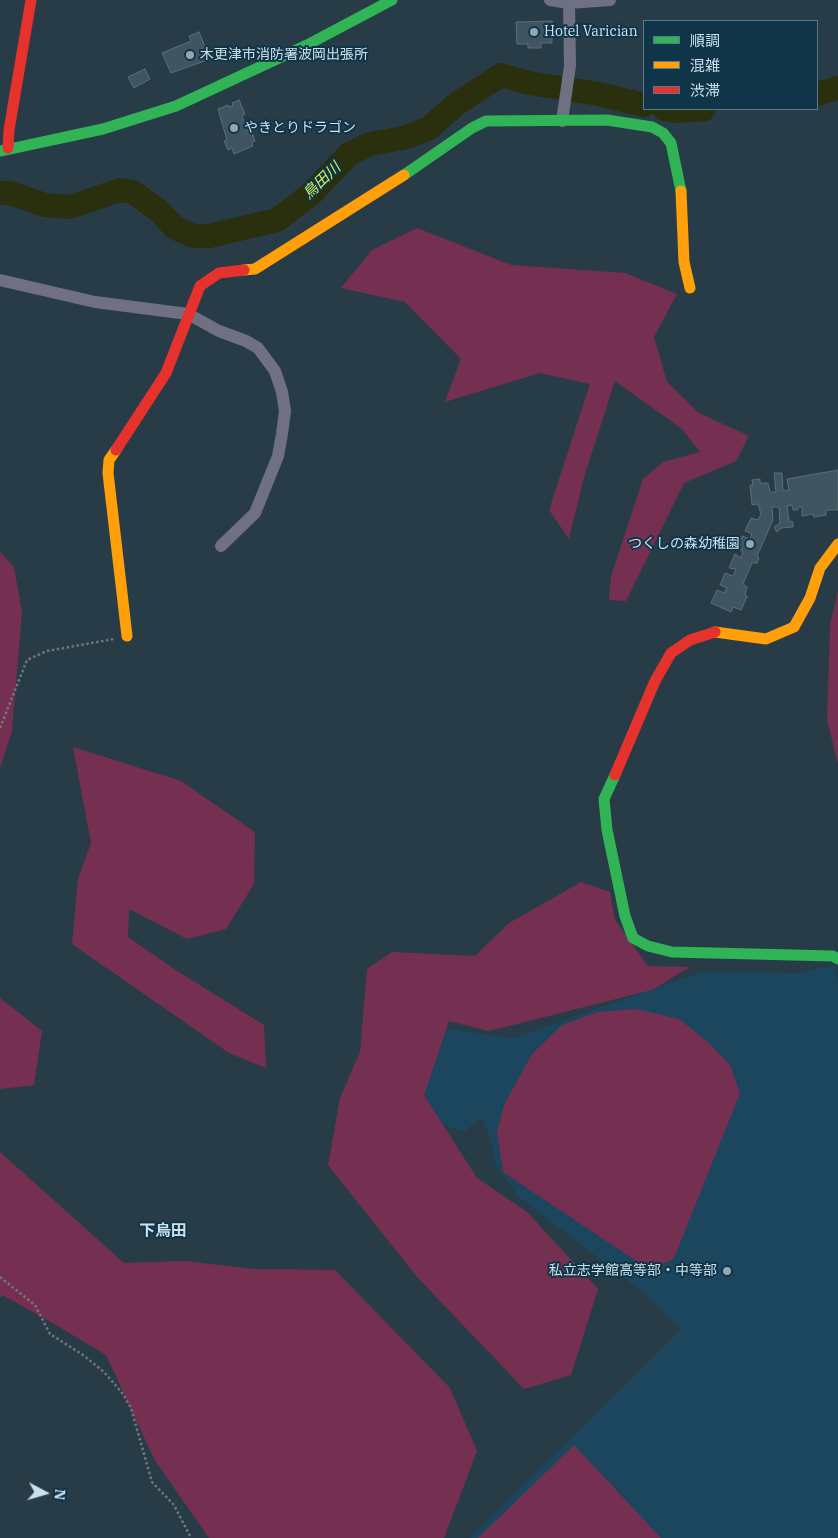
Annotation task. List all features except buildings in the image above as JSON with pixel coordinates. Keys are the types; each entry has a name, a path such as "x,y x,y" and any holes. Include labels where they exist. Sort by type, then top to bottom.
{"street":[{"path":"30,0 4,149 103,129 176,106 307,45 378,5 392,0"},
{"path":"550,0 569,3 610,0"},
{"path":"564,116 570,66 569,3"},
{"path":"127,636 108,473 109,460 166,373 200,286 219,273 255,269 372,197 472,128 486,121 564,116 652,127 663,133 670,143 675,157 683,204 684,262 690,288"},
{"path":"0,280 95,302 188,314 219,331 246,341 258,348 275,371 282,392 285,411 278,456 254,513 221,546"},
{"path":"838,544 820,568 810,598 794,628 766,639 713,632 690,640 671,653 655,681 604,799 606,830 625,916 633,938 648,946 672,952 833,956 838,959"}],"path":[{"path":"0,728 27,660 47,651 127,636"},
{"path":"0,1277 35,1305 50,1334 84,1355 104,1372 123,1394 131,1408 152,1482 174,1505 192,1538"}],"shaded area":[{"path":"417,228 511,265 625,273 677,294 654,337 667,382 699,413 749,436 736,461 684,483 626,601 609,600 611,576 643,479 663,462 700,452 682,429 615,381 584,477 569,539 549,510 590,384 540,373 445,402 461,359 405,302 341,288 372,250"},
{"path":"0,552 14,567 22,612 12,731 0,768"},
{"path":"838,591 838,764 827,720 830,625"},
{"path":"73,747 181,781 255,832 254,884 226,929 187,939 129,909 128,937 174,969 264,1025 266,1068 229,1053 72,944 78,879 91,843"},
{"path":"581,882 610,892 615,920 648,966 690,967 652,990 489,1031 449,1021 424,1095 477,1178 527,1212 598,1289 571,1375 524,1389 418,1278 328,1165 340,1098 360,1052 367,969 392,952 475,956 509,923"},
{"name":"私立志学館高等部・中等部","path":"835,965 838,981 838,1538 470,1538 681,1330 644,1293 518,1196 495,1164 492,1143 481,1117 464,1132 411,1113 439,1028 514,1038 701,972 798,973"},
{"path":"0,998 42,1031 34,1085 0,1089"},
{"path":"636,1009 679,1019 708,1042 730,1065 740,1093 674,1258 661,1265 638,1262 503,1172 497,1132 504,1105 532,1054 562,1025 598,1012"},
{"path":"0,1152 124,1263 184,1261 253,1269 335,1270 450,1388 477,1451 444,1538 209,1538 154,1459 106,1355 4,1296 0,1297"},
{"path":"574,1445 661,1538 478,1538"}],"waterway":[{"name":"鳥田川","path":"0,193 10,193 45,205 70,207 120,190 133,192 158,210 175,228 194,236 209,236 277,220 311,194 349,154 370,144 403,138 428,129 458,103 501,75 529,83 599,94 643,105"},
{"name":"鳥田川","path":"818,94 838,88"},
{"name":"鳥田川","path":"670,110 690,110"}],"traffic: fast":[{"path":"0,151 103,129 176,106 307,45 392,0"},
{"path":"404,175 472,128 486,121 607,120 652,127 663,133 671,143 681,191"},
{"path":"615,775 604,799 607,830 625,916 633,938 648,946 672,952 833,956 838,959"}],"traffic: slow":[{"path":"244,270 255,269 404,175"},
{"path":"681,191 684,262 690,288"},
{"path":"116,450 109,460 108,473 127,636"},
{"path":"715,632 766,639 794,627 810,598 820,568 838,544"}],"traffic: jam":[{"path":"8,148 9,130 31,0"},
{"path":"116,450 166,373 200,286 219,273 244,270"},
{"path":"615,775 655,681 671,653 690,640 715,632"}],"place":[{"name":"Hotel Varician","path":"534,32"},
{"name":"木更津市消防署波岡出張所","path":"190,55"},
{"name":"やきとりドラゴン","path":"234,128"},
{"name":"つくしの森幼稚園","path":"750,544"},
{"name":"私立志学館高等部・中等部","path":"727,1271"}],"district":[{"name":"下烏田","path":"163,1231"}]}
